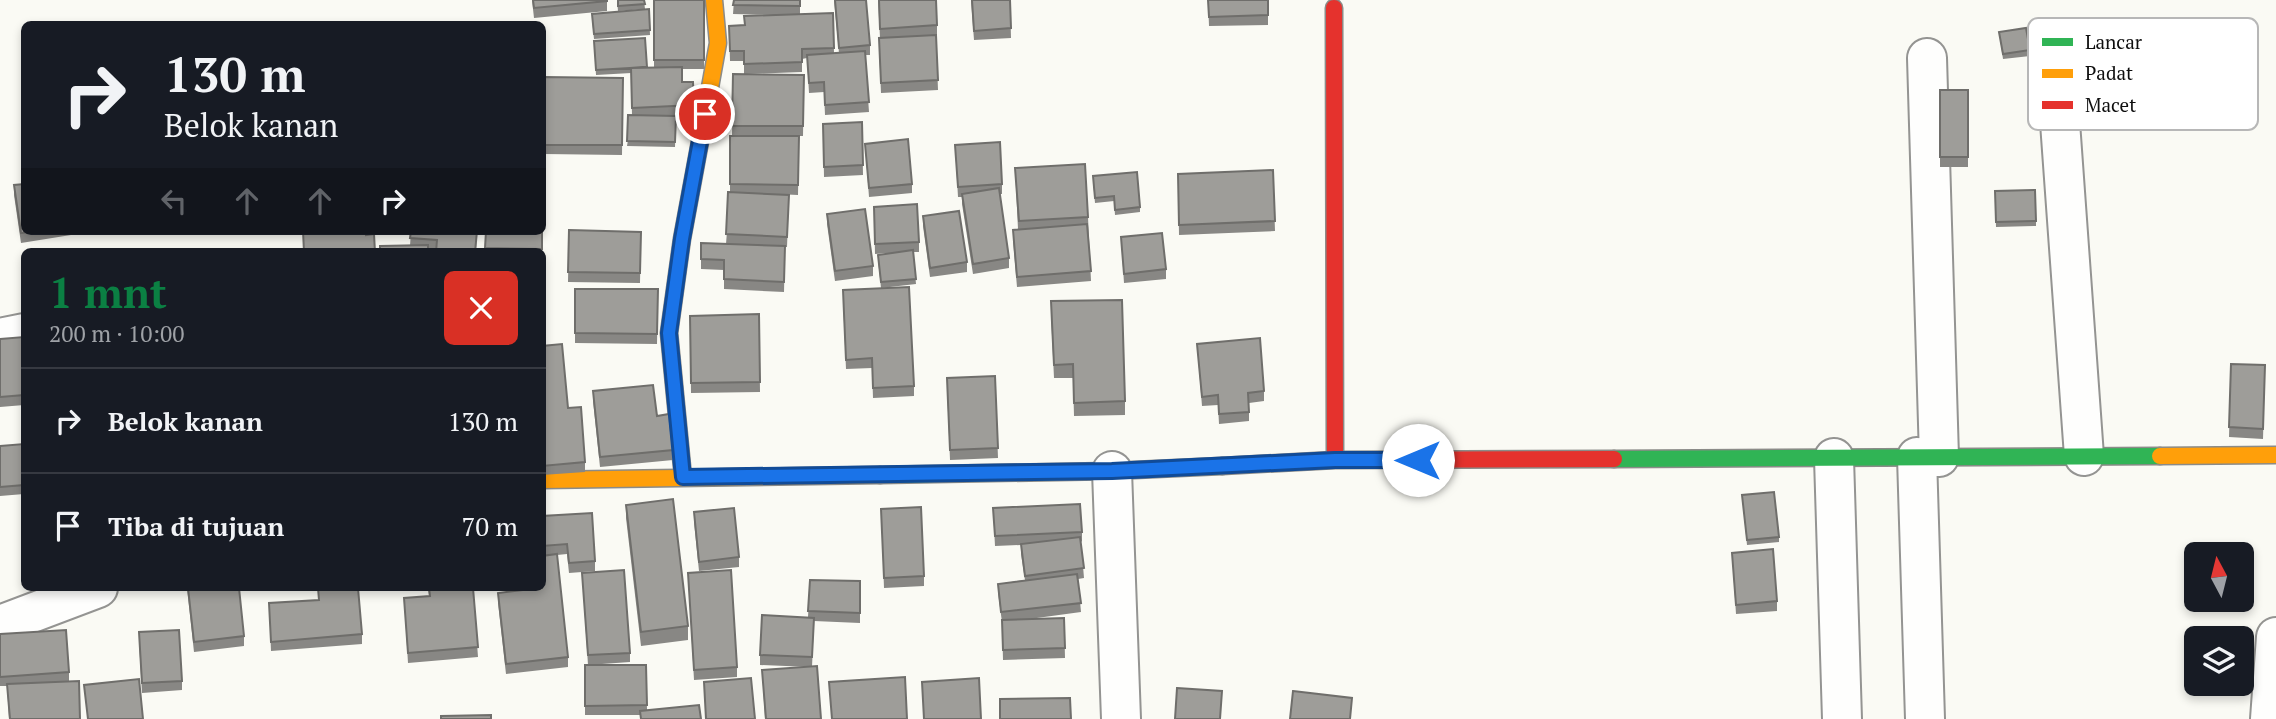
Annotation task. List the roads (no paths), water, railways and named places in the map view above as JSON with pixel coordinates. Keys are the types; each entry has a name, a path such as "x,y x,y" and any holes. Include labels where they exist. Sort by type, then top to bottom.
{"street":[{"path":"683,477 669,333 682,239 718,43 714,0"},
{"path":"1334,8 1335,460"},
{"path":"1925,719 1928,457 1927,58"},
{"path":"2060,130 2084,456"},
{"path":"0,338 21,334"},
{"path":"546,480 1112,471 1335,460 2276,456"},
{"path":"1834,458 1842,719"},
{"path":"1112,471 1121,719"},
{"path":"0,625 90,591"},
{"path":"2270,719 2276,637"}]}
